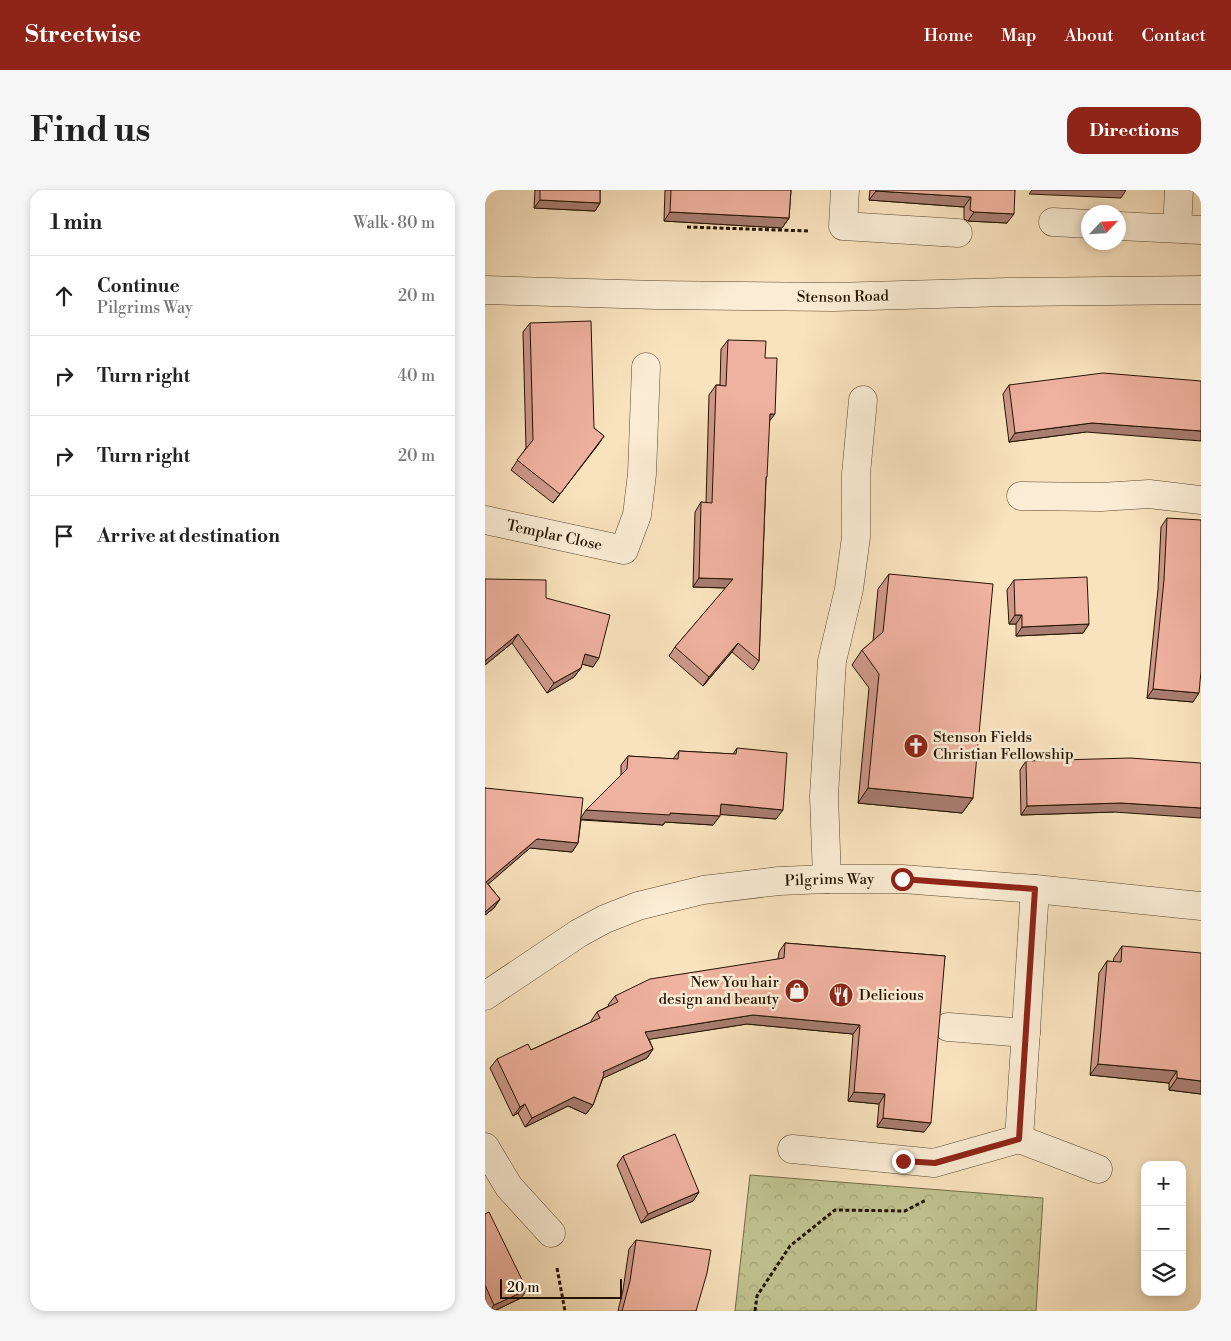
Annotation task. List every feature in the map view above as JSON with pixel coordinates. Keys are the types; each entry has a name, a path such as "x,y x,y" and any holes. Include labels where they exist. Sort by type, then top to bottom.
{"street":[{"path":"845,190 843,226 958,233"},
{"path":"1126,226 1189,229 1179,190"},
{"path":"1053,222 1081,224"},
{"name":"Stenson Road","path":"485,290 657,295 834,297 1007,292 1201,290"},
{"name":"Templar Close","path":"485,520 624,550 637,515 642,474 647,367"},
{"path":"827,879 825,796 832,661 849,589 856,536 856,474 863,400"},
{"path":"1021,496 1101,497 1149,494 1201,500"},
{"name":"Pilgrims Way","path":"485,996 579,933 605,920 639,906 703,890 779,881 902,879 1035,889 1201,906"},
{"path":"1019,1139 1035,889"},
{"path":"948,1026 1026,1033"},
{"path":"792,1149 935,1163 1019,1139 1098,1169"},
{"path":"485,1147 509,1187 551,1233"}],"path":[{"path":"687,227 824,232 843,226"},
{"path":"755,1311 757,1296 790,1246 835,1210 905,1211 933,1196 935,1163"},
{"path":"551,1233 565,1311"}],"green space":[{"path":"750,1175 1043,1198 1036,1311 735,1311"}],"building":[{"path":"540,190 600,190 600,203 540,200"},
{"path":"671,190 791,190 789,218 670,212"},
{"path":"876,190 1015,190 1014,214 974,212 970,210 971,197"},
{"path":"591,321 594,428 604,436 560,494 517,460 533,440 530,323"},
{"path":"728,340 766,341 765,358 777,358 775,414 770,414 759,661 738,643 709,677 675,647 733,579 699,578 701,502 712,503 716,385 726,386"},
{"path":"1103,373 1201,381 1201,431 1092,423 1015,433 1009,385"},
{"path":"1167,518 1201,520 1201,671 1199,693 1153,689 1164,580"},
{"name":"Stenson Fields Christian Fellowship","path":"889,574 993,584 973,798 868,788 879,674 862,650 883,632"},
{"path":"1087,577 1089,624 1022,627 1022,615 1015,615 1014,580"},
{"path":"485,579 546,580 546,598 610,615 599,658 585,654 581,668 554,683 518,634 485,661"},
{"path":"737,748 787,753 783,810 721,804 720,816 586,810 627,769 628,756 678,759 679,751 736,754"},
{"path":"1130,758 1201,763 1201,808 1121,803 1027,806 1026,761"},
{"path":"485,788 583,798 578,843 537,839 486,882 500,899 485,912"},
{"path":"785,943 945,956 931,1123 883,1118 885,1094 854,1092 860,1025 753,1015 645,1032 653,1049 603,1072 604,1074 593,1105 574,1097 532,1118 525,1104 520,1107 497,1059 528,1044 531,1050 600,1018 597,1012 618,1002 615,996 650,979 784,958"},
{"path":"1122,946 1201,953 1201,1081 1177,1078 1177,1071 1098,1064 1107,961 1121,962"},
{"path":"675,1134 699,1192 648,1214 623,1156"},
{"path":"489,1212 527,1290 494,1305 485,1285 485,1214"},
{"path":"636,1240 711,1250 707,1273 696,1311 622,1311 630,1281"}],"place":[{"name":"Stenson Fields Christian Fellowship","path":"916,746"},
{"name":"New You hair design and beauty","path":"797,991"},
{"name":"Delicious","path":"841,995"}],"route":[{"path":"902,879 1035,889 1019,1139 935,1163 903,1161"}]}
